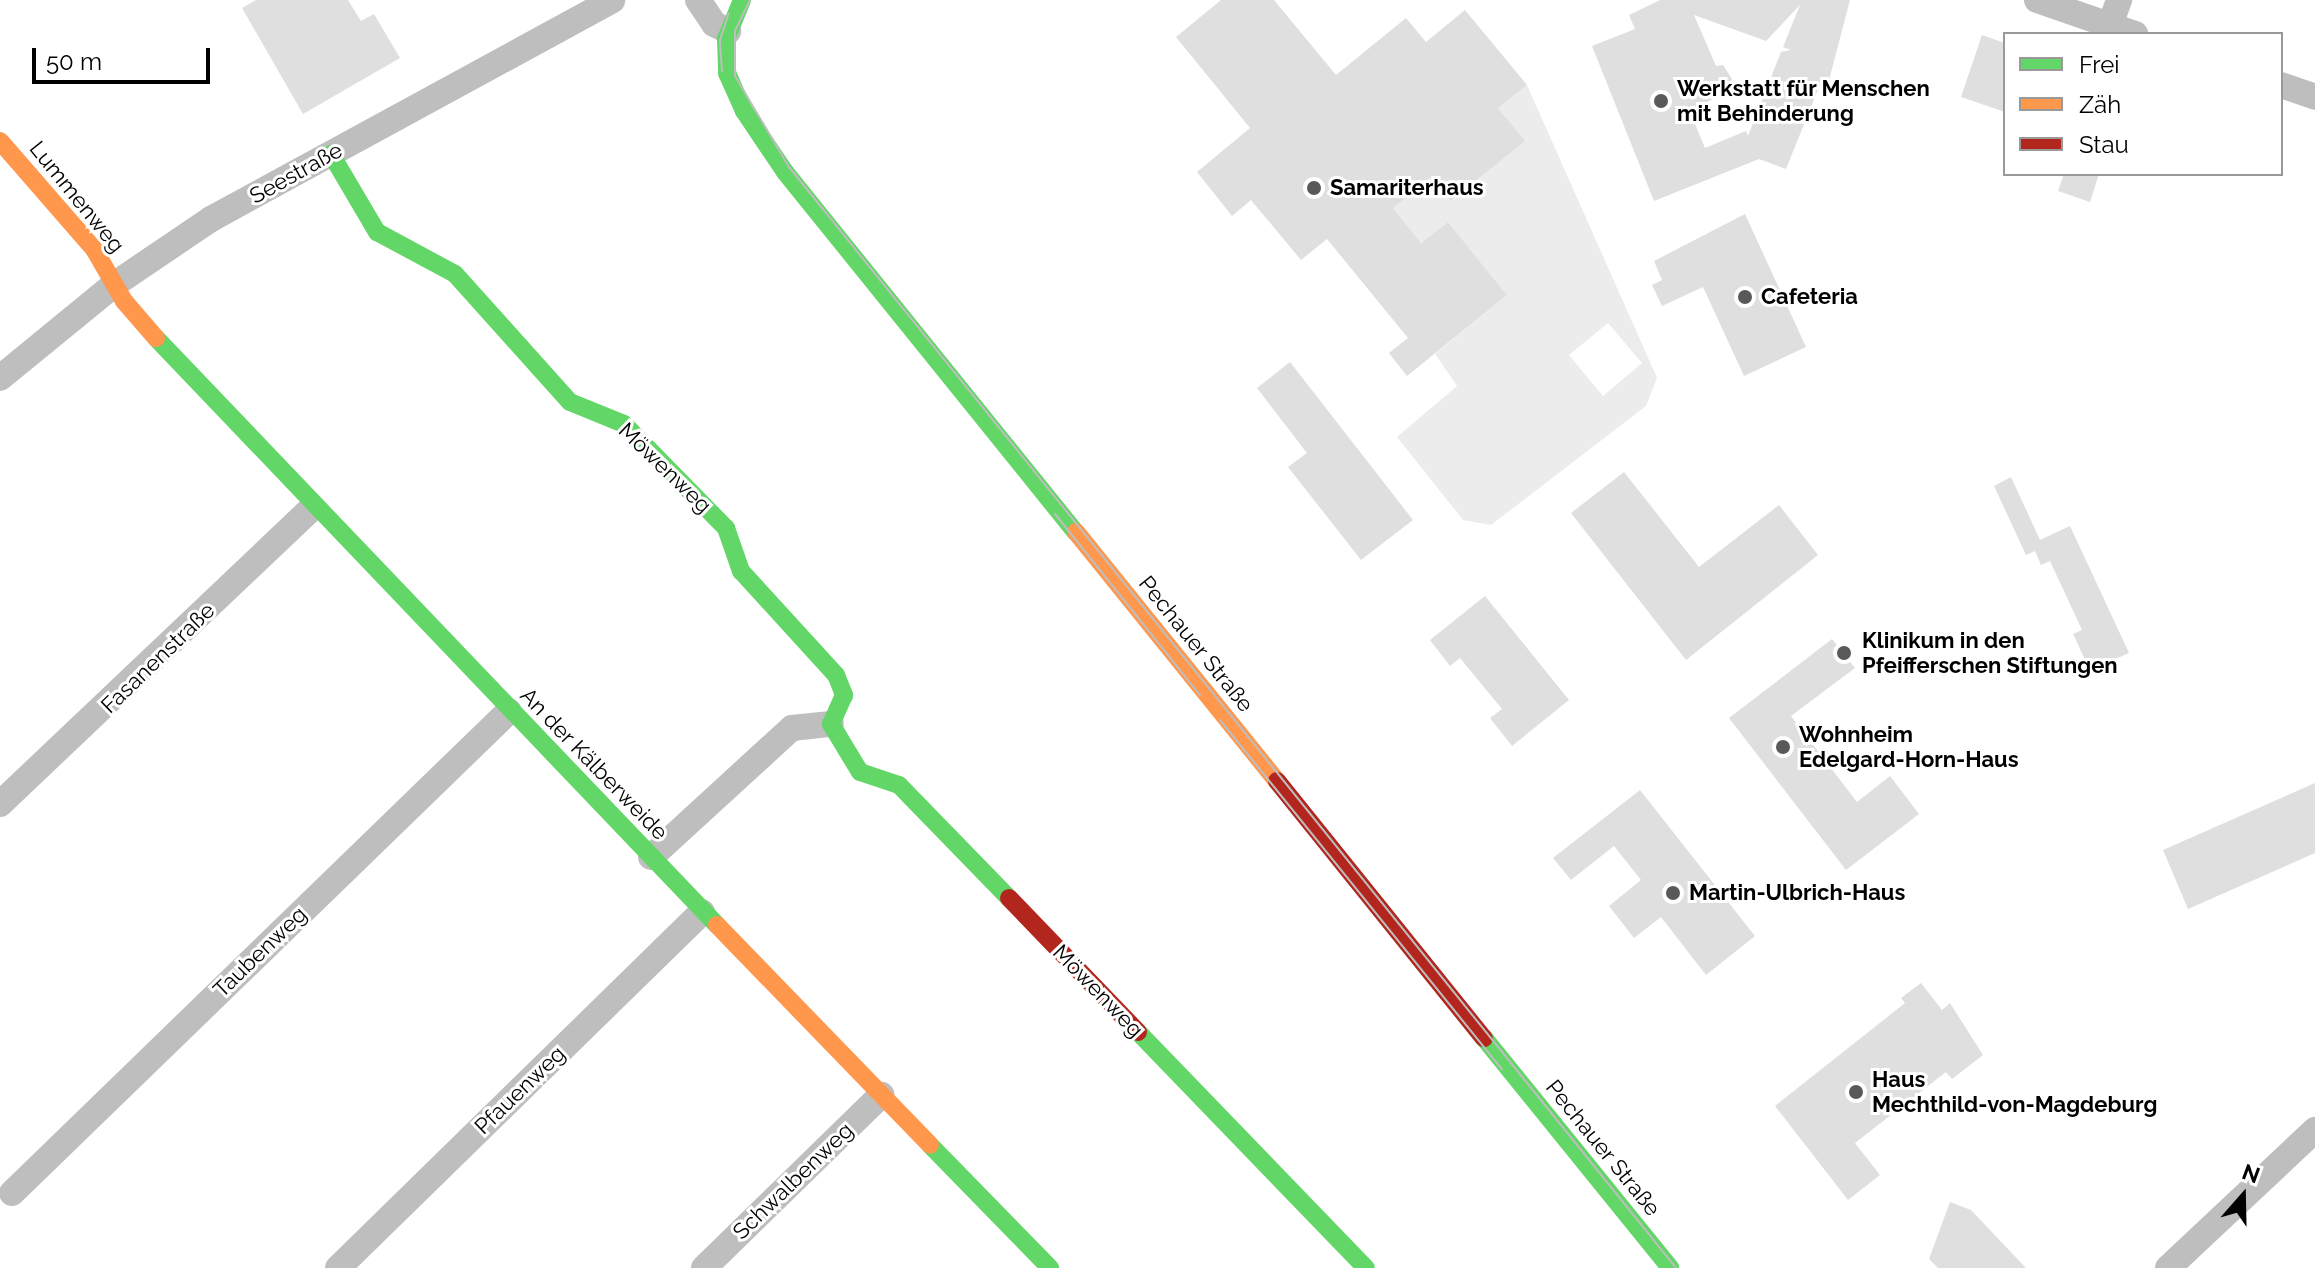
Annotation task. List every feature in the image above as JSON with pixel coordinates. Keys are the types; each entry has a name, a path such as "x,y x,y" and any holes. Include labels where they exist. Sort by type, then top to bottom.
{"street":[{"name":"Seestraße","path":"0,378 115,284 211,219 612,0"},
{"path":"698,0 714,24 728,31 742,0"},
{"path":"2037,0 2122,30 2119,0"},
{"name":"Pechauer Straße","path":"728,31 726,63 733,90 785,172 1670,1268"},
{"path":"2283,86 2315,97"},
{"name":"Lummenweg","path":"0,141 94,249 115,284"},
{"name":"Möwenweg","path":"331,154 377,232 455,274 570,402 624,424 726,528 741,571 836,675 844,695 831,724 860,772 899,785 1366,1268"},
{"name":"An der Kälberweide","path":"115,284 217,408 312,508 1050,1268"},
{"name":"Fasanenstraße","path":"0,804 312,508"},
{"name":"Taubenweg","path":"12,1193 509,711"},
{"path":"651,857 792,728 831,724"},
{"name":"Pfauenweg","path":"338,1268 702,912"},
{"name":"Schwalbenweg","path":"704,1268 881,1095"},
{"path":"2168,1268 2315,1130"}],"shaded area":[{"path":"1527,85 1657,378 1646,406 1491,525 1463,520 1397,437 1457,386 1435,354 1507,295 1448,222 1421,243 1393,208 1431,177 1452,201 1524,141 1498,108","holes":["1608,323 1642,363 1603,396 1569,355"]}],"building":[{"path":"256,0 348,0 361,21 374,14 400,58 303,114 242,8"},
{"name":"Samariterhaus","path":"1221,0 1274,0 1336,75 1406,18 1426,42 1465,10 1527,85 1498,108 1525,141 1451,201 1431,177 1393,208 1421,243 1448,222 1507,295 1407,376 1389,353 1408,338 1327,239 1301,260 1251,200 1232,216 1197,172 1250,128 1176,37"},
{"name":"Werkstatt für Menschen mit Behinderung","path":"1660,0 1850,0 1828,84 1821,82 1786,169 1759,159 1654,201 1592,46 1635,29 1629,15","holes":["1800,5 1783,47 1791,50 1781,52 1748,136 1746,131 1705,148 1689,110 1729,92 1732,79 1723,65 1716,66 1694,15 1766,41"]},
{"path":"1982,35 2003,42 2003,111 1961,97"},
{"path":"2063,176 2098,176 2090,202 2058,191"},
{"name":"Cafeteria","path":"1745,214 1806,347 1744,376 1703,287 1662,306 1652,285 1662,280 1654,261"},
{"path":"1290,362 1413,520 1361,560 1288,467 1307,453 1257,388"},
{"path":"1624,472 1699,567 1779,505 1818,555 1686,660 1571,513"},
{"path":"2011,477 2040,540 2070,526 2129,653 2090,670 2073,634 2082,630 2050,561 2041,565 2035,551 2026,555 1994,486"},
{"path":"1485,596 1569,700 1512,746 1490,718 1502,709 1460,658 1450,666 1430,640"},
{"name":"Wohnheim Edelgard-Horn-Haus","path":"1832,639 1855,668 1791,716 1857,802 1890,776 1919,814 1846,870 1729,718"},
{"path":"2315,783 2315,853 2188,909 2163,850"},
{"name":"Martin-Ulbrich-Haus","path":"1640,790 1755,936 1706,975 1661,917 1634,938 1609,906 1641,880 1614,846 1571,880 1553,858"},
{"name":"Haus Mechthild-von-Magdeburg","path":"1921,983 1942,1010 1950,1003 1983,1055 1952,1079 1946,1072 1855,1143 1880,1175 1848,1200 1775,1106 1905,1003 1901,998"},
{"path":"1950,1202 1971,1210 2026,1268 1938,1268 1929,1259"}],"tram line":[{"path":"750,0 735,31 735,76 789,167 1676,1268"},
{"path":"722,71 720,40 729,13"},
{"path":"1055,514 1200,695"},
{"path":"1220,720 1502,1069"}],"traffic: fast":[{"path":"742,0 726,39 727,73 744,111 785,172 1076,532"},
{"path":"331,154 377,232 455,274 570,402 624,424 726,528 741,571 836,675 844,695 831,724 860,772 899,785 1009,898"},
{"path":"156,338 717,925"},
{"path":"1138,1032 1366,1268"},
{"path":"1484,1038 1670,1268"},
{"path":"930,1145 1050,1268"}],"traffic: slow":[{"path":"0,141 94,249 124,301 156,338"},
{"path":"1076,532 1277,781"},
{"path":"717,925 930,1145"}],"traffic: jam":[{"path":"1277,781 1484,1038"},
{"path":"1009,898 1138,1032"}],"place":[{"name":"Werkstatt für Menschen mit Behinderung","path":"1661,101"},
{"name":"Samariterhaus","path":"1314,188"},
{"name":"Cafeteria","path":"1745,297"},
{"name":"Klinikum in den Pfeifferschen Stiftungen","path":"1844,653"},
{"name":"Wohnheim Edelgard-Horn-Haus","path":"1783,747"},
{"name":"Martin-Ulbrich-Haus","path":"1673,893"},
{"name":"Haus Mechthild-von-Magdeburg","path":"1856,1092"}]}
